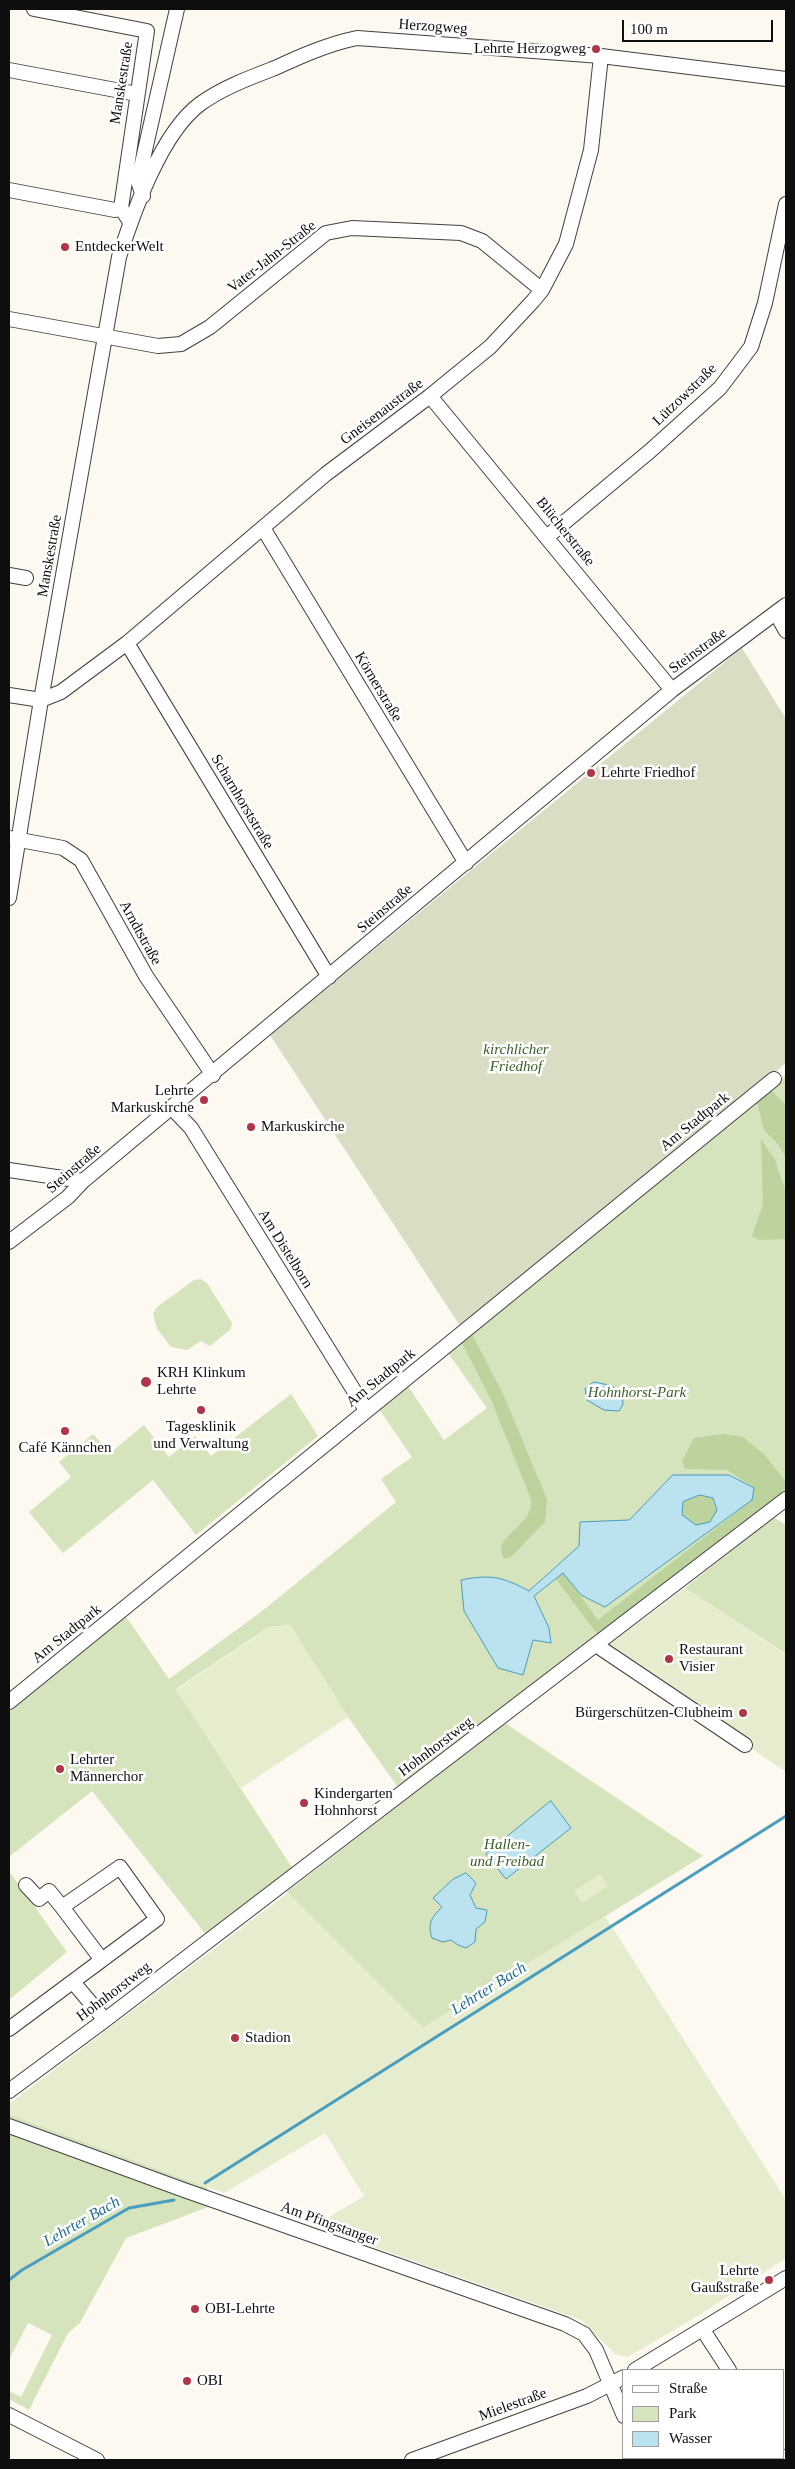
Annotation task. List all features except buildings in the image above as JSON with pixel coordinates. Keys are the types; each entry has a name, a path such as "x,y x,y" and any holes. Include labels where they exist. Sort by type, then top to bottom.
{"street":[{"name":"Manskestraße","path":"34,9 147,31 121,208"},
{"path":"143,196 138,181 177,9"},
{"name":"Herzogweg","path":"143,196 168,140 180,123 199,104 226,88 345,40 366,39 601,56 786,79"},
{"name":"Gneisenaustraße","path":"41,700 61,692 127,643 326,474 430,396 490,347 542,290 566,244 591,150 601,56"},
{"path":"9,70 137,94"},
{"path":"9,190 115,210 121,208 130,222"},
{"name":"Manskestraße","path":"9,898 14,839 41,700 119,257 130,222 143,196"},
{"name":"Lützowstraße","path":"548,536 650,451 720,388 751,347 764,303 786,204"},
{"name":"Vater-Jahn-Straße","path":"9,320 158,346 181,344 210,327 326,233 352,228 461,233 482,241 542,290"},
{"name":"Blücherstraße","path":"430,396 548,536 672,690"},
{"name":"Körnerstraße","path":"263,528 466,863"},
{"path":"9,575 26,578"},
{"path":"781,609 786,631"},
{"name":"Steinstraße","path":"9,1242 68,1197 83,1181 213,1075 672,690 781,609"},
{"name":"Scharnhorststraße","path":"127,643 329,977"},
{"path":"9,695 41,700"},
{"name":"Arndtstraße","path":"14,839 63,848 81,860 146,976 213,1075"},
{"name":"Am Stadtpark","path":"9,1702 774,1079"},
{"name":"Am Distelborn","path":"172,1108 191,1128 366,1410"},
{"path":"9,1170 83,1181"},
{"name":"Hohnhorstweg","path":"11,2084 786,1499"},
{"path":"596,1644 745,1745"},
{"path":"9,2029 157,1919 120,1867 62,1907"},
{"path":"26,1885 39,1899 49,1891 102,1960"},
{"path":"73,1982 102,2017"},
{"name":"Am Pfingstanger","path":"9,2126 184,2190 565,2324 584,2334 596,2350 622,2411"},
{"path":"637,2369 786,2278"},
{"path":"703,2330 728,2369"},
{"name":"Mielestraße","path":"412,2460 587,2396 622,2377"},
{"path":"9,2415 97,2460"}],"green space":[{"name":"kirchlicher Friedhof","path":"742,648 786,719 786,1063 462,1329 270,1035"},
{"name":"Hohnhorst-Park","path":"786,1075 786,1499 402,1793 348,1717 290,1625 269,1627 176,1689 295,1872 302,1879 215,1946 92,1791 9,1857 9,1697 118,1605 169,1679 261,1612 396,1502 381,1479 412,1457 379,1409 408,1386 444,1440 487,1408 448,1353"},
{"path":"772,1091 786,1105 786,1158 778,1144 764,1130 757,1102"},
{"path":"761,1139 775,1160 786,1192 786,1239 759,1240 752,1236 763,1205"},
{"path":"201,1279 207,1283 232,1323 231,1329 210,1346 201,1341 187,1350 171,1347 157,1329 153,1314 157,1307 194,1280"},
{"path":"471,1332 504,1396 547,1499 545,1522 511,1557 505,1559 502,1556 501,1546 529,1513 531,1499 492,1402 460,1339"},
{"path":"291,1394 318,1436 196,1535 153,1480 63,1553 29,1512 71,1477 59,1462 93,1434 110,1453 144,1425 169,1457 195,1436 211,1456"},
{"path":"723,1434 743,1437 764,1454 786,1482 786,1499 601,1639 556,1579 563,1572 598,1620 752,1500 754,1488 727,1470 685,1469 682,1461 694,1438"},
{"path":"700,1495 713,1498 717,1510 710,1522 696,1525 682,1515 683,1501"},
{"path":"773,1517 786,1525 786,1654 685,1588"},
{"name":"Bürgerschützen-Clubheim","path":"685,1588 786,1655 786,1772 608,1651 607,1646"},
{"path":"290,1625 348,1717 241,1788 176,1690 270,1627"},
{"name":"Hallen- und Freibad","path":"505,1723 703,1856 423,2028 287,1892"},
{"path":"9,1871 67,1952 9,2000"},
{"path":"600,1874 608,1886 582,1903 574,1891"},
{"path":"288,1893 423,2028 605,1916 786,2200 786,2258 701,2314 628,2357 615,2354 581,2320 314,2226 364,2196 325,2133 224,2193 9,2114 9,2104"},
{"path":"9,2114 207,2187 211,2206 126,2238 80,2323 68,2333 29,2410 9,2399 9,2391 21,2397 52,2335 28,2323 9,2360"}],"water":[{"path":"594,1382 609,1385 622,1391 623,1404 619,1411 604,1410 587,1400 585,1389"},
{"path":"673,1475 729,1475 754,1488 752,1500 605,1607 581,1595 563,1573 534,1596 549,1628 551,1643 533,1640 523,1675 498,1668 464,1611 461,1580 481,1577 496,1578 529,1591 579,1546 580,1522 629,1520","holes":["700,1495 713,1498 717,1510 710,1522 696,1525 682,1515 683,1502"]},
{"path":"551,1801 571,1828 506,1879 486,1854"},
{"path":"466,1873 476,1883 470,1895 476,1908 487,1910 485,1922 476,1929 475,1942 466,1948 451,1940 443,1942 432,1938 430,1924 433,1917 442,1907 433,1898 452,1880"}],"waterway":[{"name":"Lehrter Bach","path":"205,2183 786,1816"},
{"name":"Lehrter Bach","path":"9,2280 22,2270 129,2208 174,2200"}],"place":[{"name":"Lehrte Herzogweg","path":"596,49"},
{"name":"EntdeckerWelt","path":"65,247"},
{"name":"Lehrte Friedhof","path":"591,773"},
{"name":"Lehrte Markuskirche","path":"204,1100"},
{"name":"Markuskirche","path":"251,1127"},
{"name":"KRH Klinkum Lehrte","path":"146,1382"},
{"name":"Tagesklinik und Verwaltung","path":"201,1410"},
{"name":"Café Kännchen","path":"65,1431"},
{"name":"Restaurant Visier","path":"669,1659"},
{"name":"Bürgerschützen-Clubheim","path":"743,1713"},
{"name":"Lehrter Männerchor","path":"60,1769"},
{"name":"Kindergarten Hohnhorst","path":"304,1803"},
{"name":"Stadion","path":"235,2038"},
{"name":"Lehrte Gaußstraße","path":"769,2280"},
{"name":"OBI-Lehrte","path":"195,2309"},
{"name":"OBI","path":"187,2381"}]}
